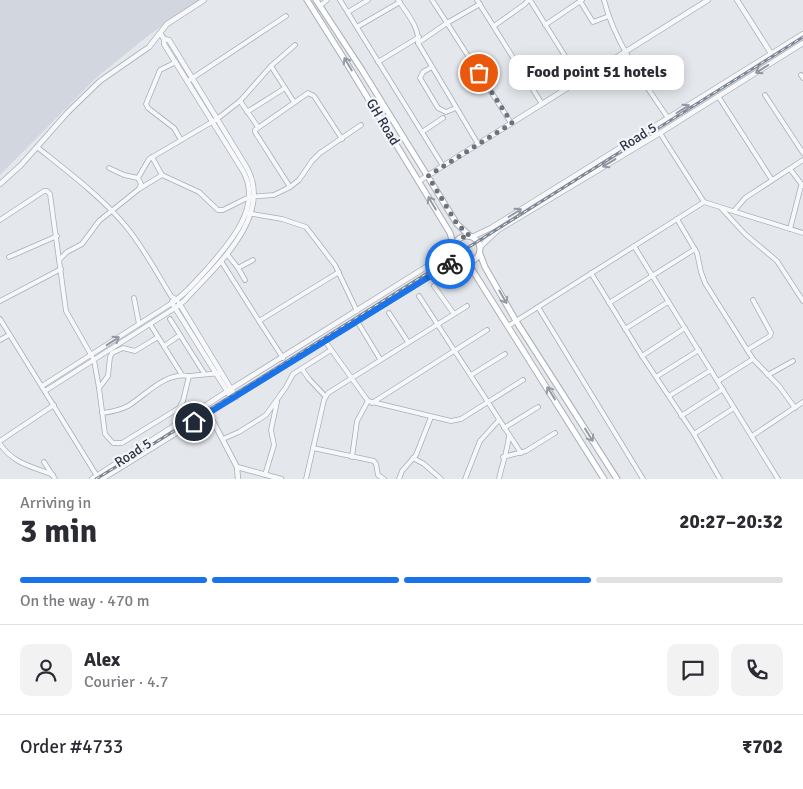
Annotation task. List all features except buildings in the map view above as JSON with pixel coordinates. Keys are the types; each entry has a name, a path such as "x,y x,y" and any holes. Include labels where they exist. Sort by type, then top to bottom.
{"main road":[{"name":"GH Road","path":"307,0 342,54 450,233 454,249"},
{"name":"GH Road","path":"316,0 457,224 471,237"},
{"path":"604,479 468,263 458,259 454,249 456,243 462,237 471,237 478,241 480,254 516,321 617,479"},
{"path":"468,263 475,260 480,254"}],"street":[{"path":"0,184 9,177 100,81 149,48 167,24 204,0"},
{"path":"320,6 327,0"},
{"path":"340,0 443,166"},
{"path":"348,12 368,0"},
{"path":"432,0 512,123"},
{"path":"494,26 529,0 580,80"},
{"path":"604,0 609,16 626,51 668,118"},
{"path":"419,181 708,0"},
{"path":"738,0 775,60"},
{"path":"357,27 399,1 419,36 418,43 478,144"},
{"path":"545,24 581,1 592,22 609,16"},
{"path":"418,43 478,2 542,104"},
{"path":"190,80 286,16"},
{"path":"44,388 94,360 180,305 221,261 242,234 251,197 252,178 190,80 168,40 164,39 160,33"},
{"name":"Road 5","path":"471,237 490,228 803,34"},
{"path":"378,62 419,36"},
{"path":"164,39 164,44 190,80"},
{"name":"Road 5","path":"480,247 498,230 803,43"},
{"path":"138,178 144,165 152,157 215,120 240,101 271,66 295,45"},
{"path":"176,62 160,70 146,104 148,108 174,128 181,140"},
{"path":"271,66 294,102"},
{"path":"432,67 423,72 420,78 438,108 446,112 456,108"},
{"path":"247,112 284,88"},
{"path":"290,187 255,132 258,127 308,93 312,94 342,139"},
{"path":"765,95 801,144 803,153"},
{"path":"718,96 772,180"},
{"path":"240,101 258,127"},
{"path":"422,132 442,118"},
{"path":"152,157 162,175 200,192 218,210 222,210 251,197 274,195 290,187 299,180 320,153 361,125"},
{"path":"660,132 704,202 803,233"},
{"path":"37,147 112,212 132,233 171,296 175,308 215,372 234,398"},
{"path":"734,211 745,198 803,160"},
{"path":"109,168 138,178 141,184 139,189"},
{"path":"790,169 802,186 790,229"},
{"path":"60,260 67,252 82,244 96,224 139,189 162,175"},
{"path":"0,220 44,191 50,194 66,311 92,354 105,434 112,444 122,442 179,408 189,376"},
{"path":"508,326 704,202"},
{"path":"719,207 745,234 777,262 803,301"},
{"path":"247,213 282,219 306,227 311,231 339,272 357,311"},
{"path":"44,388 92,354 177,300 189,290 229,244 247,213"},
{"path":"676,219 695,249 703,279 747,350 768,376 779,386 795,408"},
{"path":"9,258 56,236"},
{"path":"634,246 778,479"},
{"name":"Road 5","path":"100,478 229,390 283,358 454,249"},
{"path":"609,303 695,249"},
{"path":"227,254 245,280"},
{"name":"Road 5","path":"92,479 100,478 234,398 458,259"},
{"path":"238,268 252,260"},
{"path":"221,261 283,358"},
{"path":"0,301 61,269"},
{"path":"259,322 339,272"},
{"path":"591,273 642,356 694,434 720,479"},
{"path":"434,286 454,314"},
{"path":"171,296 177,300 221,372 229,390"},
{"path":"419,296 521,453"},
{"path":"134,298 139,324"},
{"path":"747,350 770,336 771,333 753,300"},
{"path":"625,329 668,302"},
{"path":"306,479 325,396 380,359 466,306"},
{"path":"538,307 644,479"},
{"path":"389,313 408,342"},
{"path":"0,319 100,478"},
{"path":"170,319 204,374"},
{"path":"357,321 380,359"},
{"path":"150,324 182,375"},
{"path":"642,356 685,328"},
{"path":"352,456 357,421 370,402 487,330"},
{"path":"0,340 9,335"},
{"path":"164,346 180,335"},
{"path":"99,388 108,376 112,353 123,348 135,351 158,337"},
{"path":"325,341 370,402 431,417 456,421 523,380"},
{"path":"223,439 262,418 269,412 286,388 291,377 331,350"},
{"path":"656,377 699,350"},
{"path":"471,375 505,354"},
{"path":"718,382 753,359"},
{"path":"768,376 793,361"},
{"path":"302,369 325,396"},
{"path":"669,396 711,370"},
{"path":"102,413 126,407 170,377 221,372"},
{"path":"681,416 723,389"},
{"path":"266,475 274,446 272,427 278,399"},
{"path":"752,436 803,402"},
{"path":"54,405 0,443 6,453 16,461 54,477"},
{"path":"205,406 210,412 237,467 238,479"},
{"path":"504,428 538,408"},
{"path":"694,434 734,408"},
{"path":"399,479 402,471 413,458 431,417"},
{"path":"465,479 480,441 499,420"},
{"path":"503,457 526,452 555,433"},
{"path":"499,479 509,435"},
{"path":"313,448 374,461 378,476 384,479"},
{"path":"413,458 424,464 442,479"},
{"path":"44,462 54,477"},
{"path":"237,467 281,479"}],"shaded area":[{"path":"0,0 200,0 149,35 97,77 0,175"}],"railway":[{"path":"96,479 262,377 803,37"}],"way so far":[{"path":"450,264 458,259 454,252 456,243 462,237 470,236 457,224 428,176 512,123 479,73"}],"place":[{"name":"Food point 51 hotels","path":"479,73"}],"route":[{"path":"194,422 450,264"}]}
